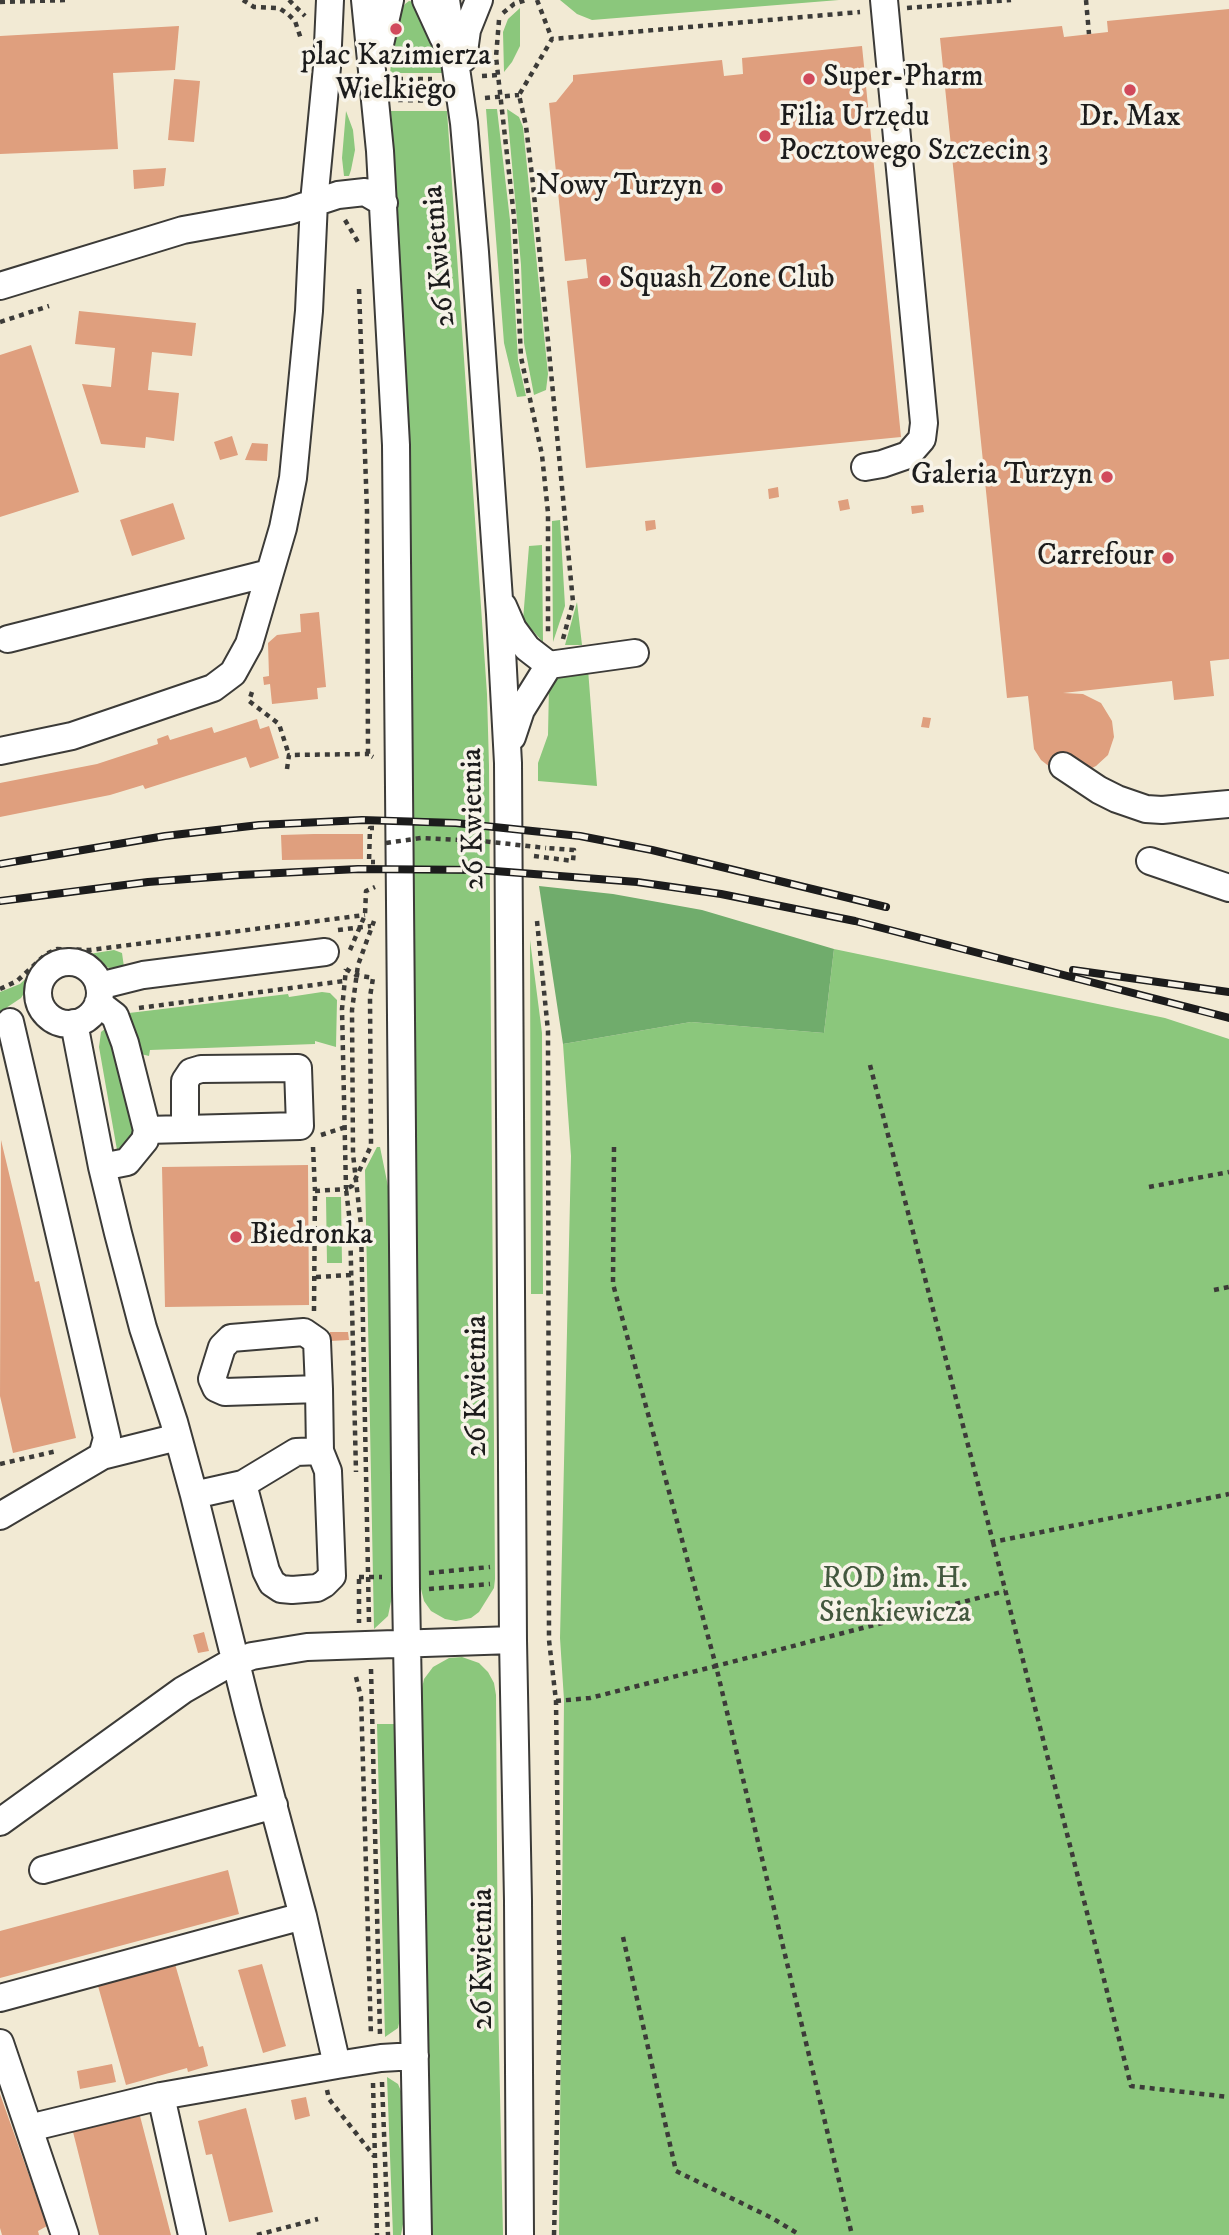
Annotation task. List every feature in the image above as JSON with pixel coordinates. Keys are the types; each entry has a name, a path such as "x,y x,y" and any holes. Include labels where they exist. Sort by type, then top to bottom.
{"street":[{"path":"0,751 96,728 190,698 223,681 241,660 249,644 283,528 293,478 309,311 314,202 327,67 330,0"},
{"name":"26 Kwietnia","path":"365,0 384,203 396,445 407,1645 418,2235"},
{"path":"374,78 382,27 390,0"},
{"path":"426,0 458,78"},
{"name":"26 Kwietnia","path":"446,0 458,78 475,252 508,763 513,1640 520,2235"},
{"path":"458,78 467,30 479,0"},
{"path":"865,467 898,460 908,455 922,439 924,424 885,5"},
{"name":"26 Kwietnia","path":"0,286 183,230 289,211 338,195 370,193 384,203"},
{"path":"8,639 269,573"},
{"path":"498,581 504,610 513,629 527,648 549,664 635,653"},
{"path":"508,763 521,709 549,664"},
{"path":"1063,766 1099,790 1146,809 1229,804"},
{"path":"1150,860 1229,888"},
{"path":"102,1167 127,1162 145,1140 147,1130 125,1043 116,1016 99,994 96,977 82,964 64,962 47,970 38,986 39,1004 53,1020 75,1024 89,1016 99,994 144,975 325,951"},
{"path":"39,1004 5,1023 104,1447"},
{"path":"75,1024 102,1167 143,1328 194,1495 303,1916 329,2066"},
{"path":"147,1130 300,1126 298,1068 201,1069 191,1072 184,1081 185,1129"},
{"path":"243,1484 265,1571 272,1583 281,1589 317,1588 332,1576 328,1471 320,1451 319,1389 317,1342 313,1336 304,1332 231,1338 222,1347 212,1379 216,1388 225,1392 319,1389"},
{"path":"0,1516 104,1447 176,1430"},
{"path":"194,1495 243,1484 296,1452 320,1451"},
{"path":"0,1822 183,1690 236,1662 263,1654 307,1647 513,1640"},
{"path":"43,1870 274,1805"},
{"path":"0,1998 303,1916"},
{"path":"0,2043 65,2235"},
{"path":"29,2128 161,2096 376,2058 415,2056"},
{"path":"161,2096 192,2235"}],"path":[{"path":"0,2 69,0"},
{"path":"243,0 254,7 279,8 288,14 295,21 302,44"},
{"path":"526,0 505,10 499,19 496,57 515,230 522,357 542,455 548,513 549,664"},
{"path":"537,0 552,39"},
{"path":"552,39 885,5 1011,0"},
{"path":"1086,0 1089,34"},
{"path":"549,664 560,648 573,602 531,172 519,94 552,39"},
{"path":"485,98 519,94"},
{"path":"390,100 446,102"},
{"path":"340,215 350,223 359,246"},
{"path":"359,278 367,511 368,754"},
{"path":"0,322 49,306"},
{"path":"286,769 289,755 368,754 377,757"},
{"path":"370,832 370,859"},
{"path":"386,843 421,838 574,850 573,861 539,857"},
{"path":"534,843 534,867"},
{"path":"356,1480 342,1009 346,969 350,950 365,915 366,891 376,886"},
{"path":"536,914 548,1031 549,1640 556,1701 560,2006 554,2235"},
{"path":"0,989 17,981 46,954 57,949 90,950 365,915"},
{"path":"370,1631 352,1010 361,953 375,916"},
{"path":"315,1191 346,1189 352,1186 371,1146 370,997 373,978 356,975 346,969"},
{"path":"138,1008 344,981"},
{"path":"870,1065 1131,2086 1229,2098"},
{"path":"313,1336 316,1169 312,1138 344,1128"},
{"path":"614,1147 613,1284 716,1666 852,2235"},
{"path":"1149,1187 1229,1172"},
{"path":"316,1277 351,1275"},
{"path":"1214,1290 1229,1287"},
{"path":"993,1542 1229,1494"},
{"path":"420,1574 495,1567"},
{"path":"355,1629 359,1626 359,1577 385,1577"},
{"path":"420,1590 494,1583"},
{"path":"556,1701 590,1698 1005,1591"},
{"path":"371,1674 377,2235"},
{"path":"356,1677 361,1697 376,2058 388,2235"},
{"path":"623,1937 676,2171 772,2218 800,2235"},
{"path":"329,2066 329,2099 375,2156"},
{"path":"257,2235 318,2219"}],"green space":[{"path":"560,0 839,0 592,20 577,14"},
{"path":"409,1 416,2 437,46 443,73 390,73 394,37 401,11"},
{"path":"520,8 520,46 504,72 503,32 508,19"},
{"path":"486,109 497,109 510,220 518,360 526,396 517,397 504,343"},
{"path":"507,109 519,117 523,127 548,374 546,390 534,395 524,343 521,265"},
{"path":"346,111 353,130 355,150 349,176 344,176 342,158"},
{"path":"391,111 447,111 487,694 495,1579 494,1588 479,1612 471,1618 456,1621 445,1619 431,1611 424,1601 420,1585 412,647 407,385"},
{"path":"560,520 565,606 553,642 552,521"},
{"path":"542,545 543,642 523,620 529,546"},
{"path":"577,602 582,645 565,645"},
{"path":"588,669 597,786 538,781 538,763 548,735 549,686 559,673"},
{"path":"539,886 613,894 702,910 834,949 824,1033 691,1022 563,1044"},
{"path":"530,940 542,1033 543,1294 531,1294"},
{"name":"ROD im. H. Sienkiewicza","path":"834,949 1165,1018 1229,1039 1229,2235 559,2235 564,1700 560,1638 571,1156 563,1044 691,1022 824,1033"},
{"path":"114,950 122,953 124,967 109,968 83,955"},
{"path":"37,968 21,998 0,1012 0,992 20,984"},
{"path":"330,993 337,1000 336,1047 315,1041 315,1044 150,1050 149,1056 141,1054 135,1045 129,1013"},
{"path":"111,1024 134,1123 132,1136 122,1149 117,1150 99,1047 101,1032"},
{"path":"377,1147 380,1147 390,1196 393,1592 388,1616 374,1629 365,1170"},
{"path":"326,1197 341,1197 342,1263 327,1263"},
{"path":"462,1657 479,1663 488,1672 496,1695 503,2235 432,2235 421,1693 424,1679 433,1667 449,1658"},
{"path":"377,1724 395,1724 401,2014 398,2028 385,2037"},
{"path":"387,2077 398,2084 403,2096 405,2213 401,2235 393,2235"}],"building":[{"name":"Galeria Turzyn","path":"1229,9 1229,659 1210,661 1214,696 1174,700 1172,681 1063,693 1083,694 1101,703 1112,721 1114,737 1108,755 1096,766 1088,770 1055,771 1041,760 1034,749 1028,696 1007,698 940,38 1062,26 1064,37 1108,32 1107,21"},
{"path":"179,26 175,70 113,73 118,149 0,154 0,36"},
{"name":"Nowy Turzyn","path":"862,46 901,437 586,468 567,281 588,278 586,259 565,261 549,103 556,102 573,81 573,75 722,60 724,76 743,74 742,58"},
{"path":"174,79 200,81 194,142 168,140"},
{"path":"166,168 164,186 134,189 133,170"},
{"path":"79,311 196,323 192,356 152,352 148,390 179,393 174,441 146,437 145,448 101,444 82,384 111,387 115,348 75,344"},
{"path":"31,345 79,492 0,517 0,355"},
{"path":"232,436 238,455 220,460 214,442"},
{"path":"252,443 268,444 267,461 245,460"},
{"path":"778,487 779,497 769,499 768,489"},
{"path":"848,499 850,509 840,511 838,501"},
{"path":"173,503 185,539 132,556 120,520"},
{"path":"923,505 924,512 912,514 911,506"},
{"path":"655,520 656,529 646,531 645,521"},
{"path":"319,612 326,687 317,688 318,699 272,704 270,684 264,685 263,677 269,676 268,643 277,635 301,632 300,614"},
{"path":"923,717 931,718 929,728 921,727"},
{"path":"257,719 260,729 269,726 279,758 250,768 246,757 145,789 143,785 110,795 0,817 0,783 97,764 158,744 157,739 168,735 170,740 212,727 214,733"},
{"path":"363,834 363,859 282,860 281,835"},
{"path":"1,1140 35,1282 39,1281 76,1438 13,1453 0,1396"},
{"name":"Biedronka","path":"308,1165 309,1305 165,1307 162,1167"},
{"path":"330,1332 348,1332 349,1340 330,1341"},
{"path":"204,1632 209,1651 198,1653 193,1635"},
{"path":"228,1870 239,1914 0,1978 0,1931"},
{"path":"175,1964 199,2047 203,2046 208,2066 188,2072 187,2068 126,2085 98,1986"},
{"path":"262,1964 286,2046 263,2053 238,1970"},
{"path":"112,2064 116,2082 80,2089 77,2071"},
{"path":"0,2094 47,2226 38,2231 39,2235 2,2235 0,2228"},
{"path":"306,2097 310,2116 295,2120 291,2100"},
{"path":"246,2108 273,2212 229,2222 212,2154 206,2155 198,2121"},
{"path":"140,2116 171,2235 99,2235 73,2132"}],"railway":[{"path":"0,864 165,836 259,825 362,820 456,823 580,836 652,850 886,907"},
{"path":"0,901 148,882 358,869 482,870 637,882 721,894 855,921 1229,1018"},
{"path":"1073,970 1229,992"}],"place":[{"name":"plac Kazimierza Wielkiego","path":"396,29"},
{"name":"Super-Pharm","path":"809,79"},
{"name":"Dr. Max","path":"1130,90"},
{"name":"Filia Urzędu Pocztowego Szczecin 3","path":"765,136"},
{"name":"Nowy Turzyn","path":"717,188"},
{"name":"Squash Zone Club","path":"605,281"},
{"name":"Galeria Turzyn","path":"1107,477"},
{"name":"Carrefour","path":"1168,558"},
{"name":"Biedronka","path":"236,1237"}]}
